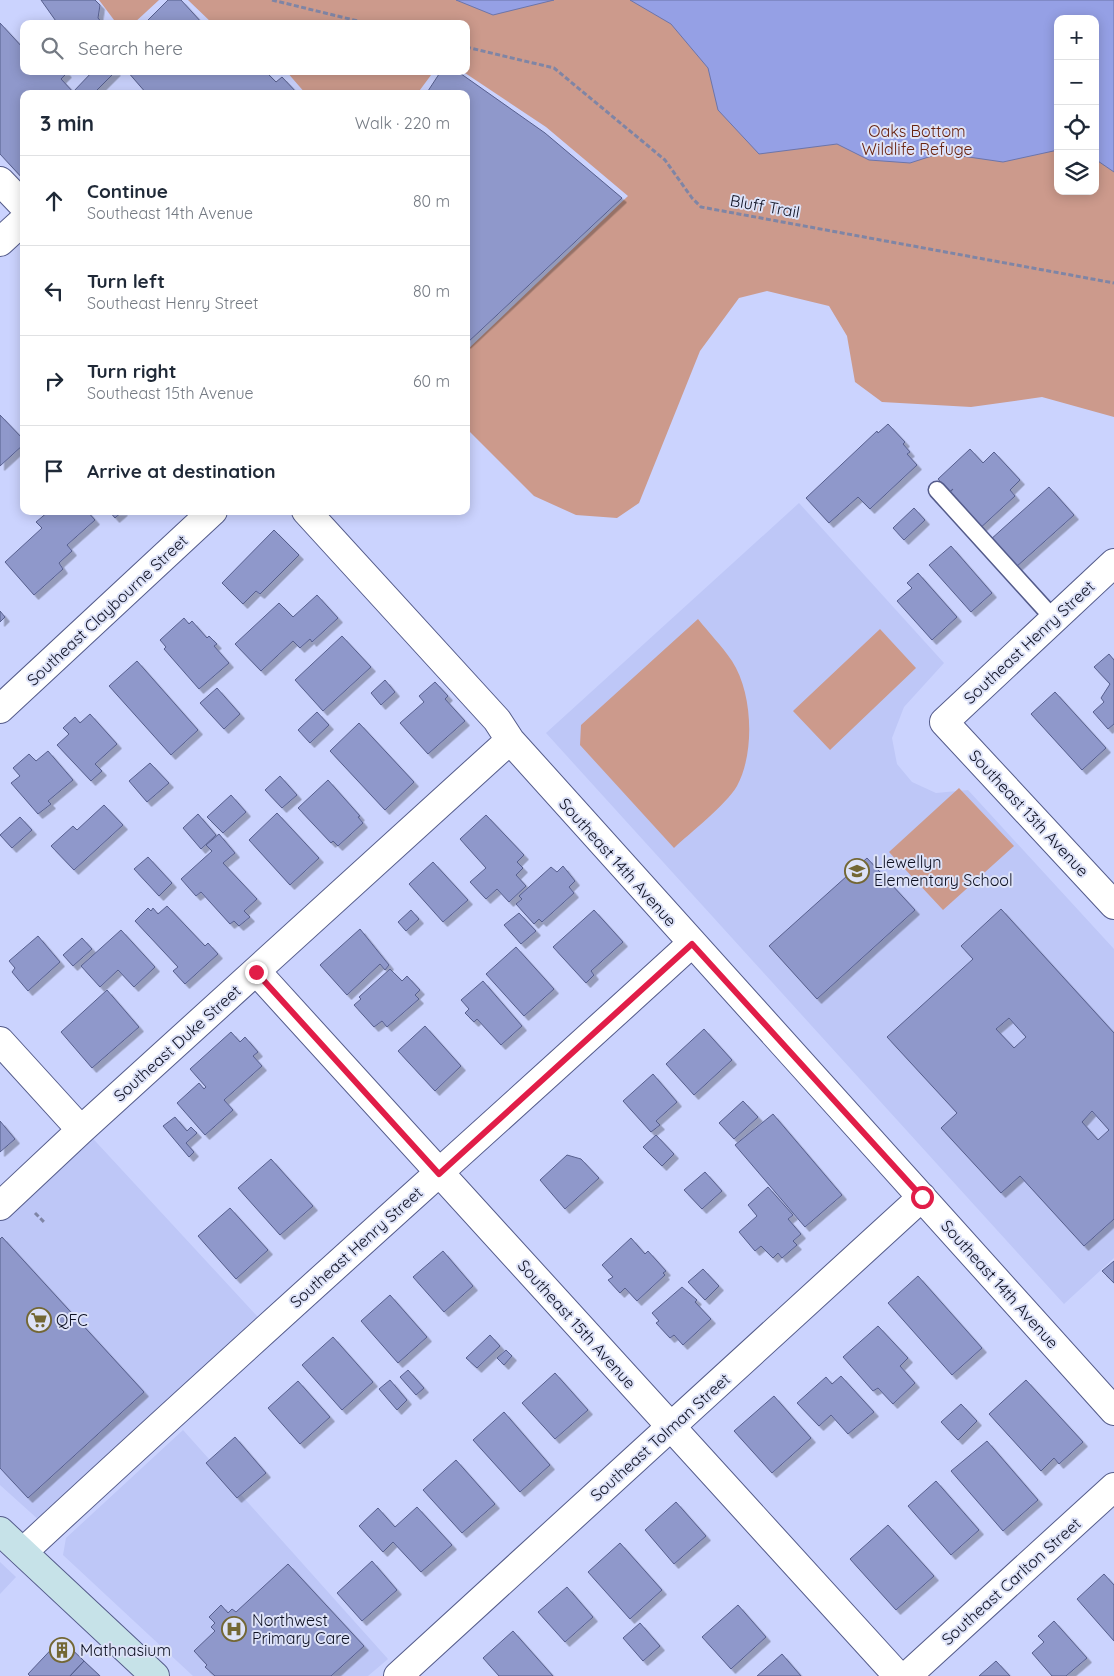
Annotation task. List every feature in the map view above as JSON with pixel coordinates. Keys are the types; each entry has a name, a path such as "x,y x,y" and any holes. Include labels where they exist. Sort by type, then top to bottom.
{"main road":[{"path":"0,1531 155,1676"}],"street":[{"path":"0,181 20,202"},
{"path":"0,242 20,224"},
{"name":"Southeast Claybourne Street","path":"0,709 209,515"},
{"name":"Southeast 14th Avenue","path":"310,515 497,720 510,740 692,944 1114,1411"},
{"name":"Southeast Henry Street","path":"944,722 1114,563"},
{"name":"Southeast 13th Avenue","path":"944,722 1114,905"},
{"name":"Southeast Duke Street","path":"0,1206 510,740"},
{"name":"Southeast Henry Street","path":"23,1552 226,1363 439,1174 692,944"},
{"name":"Southeast 15th Avenue","path":"256,972 898,1676"},
{"path":"0,1041 81,1130"},
{"name":"Southeast Tolman Street","path":"398,1676 922,1197"},
{"name":"Southeast Carlton Street","path":"908,1676 1114,1487"}],"lane":[{"path":"938,490 1054,619"}],"path":[{"path":"272,0 354,20"},
{"name":"Bluff Trail","path":"470,48 554,68 665,160 692,198 701,207 1114,283"}],"shaded area":[{"path":"456,0 554,0 493,15"},
{"path":"630,0 1114,0 1114,172 1099,162 1099,15 1054,15 1054,151 1003,162 941,153 910,163 869,160 837,144 759,154 718,110 708,68 671,24"},
{"name":"Llewellyn Elementary School","path":"799,503 944,663 904,707 892,738 897,764 912,782 936,793 968,790 1114,949 1114,1258 1064,1304 546,733"},
{"path":"85,1130 269,1329 50,1530 0,1485 0,1208"},
{"path":"183,1430 388,1659 368,1676 193,1676 63,1555 66,1538"},
{"path":"0,1562 16,1577 0,1594"}],"green space":[{"path":"99,0 159,0 137,20 114,20"},
{"name":"Oaks Bottom Wildlife Refuge","path":"188,0 1114,0 1114,417 1042,397 971,407 882,402 855,382 847,336 829,306 767,291 739,298 700,351 639,503 617,518 576,515 534,496 470,432 470,347 628,196 546,127 468,75 470,75 470,20 209,20"},
{"path":"289,75 431,75 420,90 303,90"},
{"path":"698,619 728,655 739,674 748,706 749,740 743,772 732,794 674,848 580,745 581,725"},
{"path":"880,629 916,668 830,750 793,711"},
{"path":"959,788 1014,846 943,910 889,852"}],"building":[{"path":"41,0 95,0 100,5 98,18 100,20 55,20"},
{"path":"168,0 181,0 199,20 148,20"},
{"path":"0,23 20,45 20,75 65,75 61,79 71,90 20,90 20,176 0,154"},
{"path":"89,75 112,75 97,90 75,90"},
{"path":"130,75 269,75 276,82 282,77 294,90 144,90"},
{"path":"438,75 463,75 545,133 622,198 470,340 470,90 429,90"},
{"path":"0,415 20,436 20,448 0,466"},
{"path":"888,424 905,442 903,444 910,452 907,454 917,465 870,509 858,497 829,523 806,498 877,431 878,433"},
{"path":"970,449 983,463 994,452 1020,480 1010,490 1015,496 977,531 946,497 953,489 949,492 938,479"},
{"path":"1049,487 1074,515 1015,568 990,540"},
{"path":"914,508 925,520 904,540 893,528"},
{"path":"44,515 91,515 95,520 67,545 72,551 59,563 63,569 34,595 5,562 42,528 36,522"},
{"path":"274,530 299,555 260,594 256,591 243,604 222,583"},
{"path":"951,546 992,593 971,612 929,565"},
{"path":"918,573 957,617 932,640 897,601 912,588 907,583"},
{"path":"317,595 338,618 312,642 310,639 300,648 293,641 261,671 235,644 279,603 293,617"},
{"path":"0,611 5,617 0,622"},
{"path":"184,618 189,624 192,621 207,638 209,636 217,644 214,646 229,663 199,689 164,649 166,647 160,640"},
{"path":"342,636 371,667 323,711 295,680"},
{"path":"1109,654 1114,660 1114,724 1108,729 1093,712 1104,702 1101,698 1110,684 1094,667"},
{"path":"137,661 198,730 171,755 109,686"},
{"path":"385,680 395,692 381,705 371,693"},
{"path":"435,682 448,696 445,699 465,721 428,754 400,723 424,702 419,696"},
{"path":"217,688 240,714 224,729 200,703"},
{"path":"1055,692 1106,748 1082,770 1031,714"},
{"path":"317,712 329,725 310,743 298,730"},
{"path":"90,714 117,744 95,764 102,771 91,781 57,745 69,734 63,728 75,717 80,723"},
{"path":"359,723 414,782 385,810 330,751"},
{"path":"48,751 73,780 48,801 51,804 38,814 11,783 20,776 13,768 29,754 36,761"},
{"path":"150,763 169,783 147,802 129,781"},
{"path":"280,776 297,795 282,808 265,790"},
{"path":"328,780 360,816 358,817 363,823 338,846 333,841 331,843 298,808"},
{"path":"231,795 246,812 223,833 207,817"},
{"path":"104,805 123,825 74,870 51,846 73,826 77,830"},
{"path":"277,813 319,858 290,885 249,840"},
{"path":"198,814 216,835 201,849 183,828"},
{"path":"486,815 524,855 517,862 523,868 516,875 526,886 509,902 497,889 486,899 470,882 486,868 460,839"},
{"path":"20,817 32,830 12,848 0,835"},
{"path":"219,834 235,853 223,863 257,899 244,911 250,917 239,926 234,921 230,924 201,892 196,896 181,879 212,851 206,845"},
{"path":"148,857 172,883 159,896 134,869"},
{"path":"867,858 915,910 817,999 769,946"},
{"path":"433,862 468,900 443,922 409,884"},
{"path":"563,866 575,881 569,887 574,893 542,922 539,919 534,924 516,904 522,899 519,896 551,867 557,872"},
{"path":"167,906 205,946 208,943 218,954 185,984 173,971 178,967 135,921 148,908 151,911 153,908 158,914"},
{"path":"1001,909 1114,1033 1114,1219 1084,1246 1020,1176 1001,1193 941,1128 957,1113 887,1037 973,959 961,946","holes":["1009,1018 1026,1037 1014,1048 996,1029","1092,1111 1109,1130 1098,1140 1082,1122"]},
{"path":"411,910 419,919 406,931 398,922"},
{"path":"594,910 623,942 591,971 594,975 586,983 553,947"},
{"path":"519,913 536,931 521,944 504,925"},
{"path":"360,929 389,965 385,970 380,964 347,995 320,965"},
{"path":"121,930 155,967 134,987 118,970 100,987 81,966"},
{"path":"38,936 60,962 28,991 12,972 15,968 9,961"},
{"path":"82,938 92,949 73,966 63,955"},
{"path":"516,947 554,989 524,1016 486,974"},
{"path":"390,969 402,981 407,976 420,990 415,995 419,999 387,1027 382,1021 374,1027 354,1005 361,999 359,997"},
{"path":"483,981 522,1026 501,1045 477,1019 474,1022 465,1013 469,1009 461,1000"},
{"path":"107,990 139,1027 92,1068 61,1032"},
{"path":"425,1026 461,1066 435,1091 398,1051"},
{"path":"704,1029 732,1060 694,1095 666,1064"},
{"path":"231,1032 240,1042 245,1037 258,1052 253,1056 262,1066 224,1100 233,1110 205,1135 177,1103 199,1083 204,1089 206,1087 190,1069"},
{"path":"653,1074 677,1102 656,1121 660,1125 651,1132 623,1101"},
{"path":"743,1101 758,1117 734,1139 719,1123"},
{"path":"773,1114 842,1195 805,1227 735,1145"},
{"path":"175,1117 187,1131 191,1127 197,1133 186,1143 194,1152 189,1157 163,1126"},
{"path":"0,1121 15,1139 0,1152"},
{"path":"656,1135 674,1154 662,1166 643,1147"},
{"path":"567,1155 581,1159 599,1178 565,1209 540,1180"},
{"path":"271,1159 313,1206 280,1235 238,1188"},
{"path":"705,1172 722,1191 702,1209 684,1190"},
{"path":"768,1187 793,1215 788,1219 801,1234 793,1241 797,1245 782,1258 778,1253 773,1258 761,1246 755,1251 739,1232 757,1216 748,1205"},
{"path":"230,1208 268,1250 236,1279 198,1236"},
{"name":"QFC","path":"2,1237 144,1392 28,1498 0,1468 0,1239"},
{"path":"631,1238 645,1254 648,1251 666,1271 663,1273 665,1275 637,1301 625,1288 620,1293 608,1280 613,1277 602,1265"},
{"path":"443,1251 473,1286 444,1312 413,1277"},
{"path":"1114,1261 1114,1283 1102,1271"},
{"path":"703,1269 719,1286 705,1300 688,1282"},
{"path":"918,1276 982,1348 952,1375 888,1303"},
{"path":"682,1287 697,1300 695,1302 711,1319 683,1345 674,1335 670,1338 656,1323 659,1321 652,1313"},
{"path":"390,1295 427,1337 398,1363 361,1321"},
{"path":"878,1326 908,1358 900,1366 915,1383 893,1404 878,1388 873,1391 843,1357"},
{"path":"490,1335 500,1346 477,1368 466,1358"},
{"path":"333,1337 373,1382 342,1410 302,1365"},
{"path":"506,1350 512,1356 504,1365 497,1358"},
{"path":"408,1370 424,1388 416,1395 400,1377"},
{"path":"555,1373 588,1410 555,1439 522,1403"},
{"path":"841,1376 874,1412 848,1434 831,1415 819,1426 797,1403 826,1377 832,1384"},
{"path":"390,1380 407,1400 397,1410 379,1389"},
{"path":"1026,1380 1083,1442 1059,1464 1054,1458 1041,1471 989,1414"},
{"path":"298,1381 330,1417 300,1444 268,1408"},
{"path":"774,1396 811,1438 772,1473 734,1431"},
{"path":"961,1404 977,1421 958,1440 941,1422"},
{"path":"504,1412 550,1465 520,1492 473,1440"},
{"path":"235,1437 266,1473 237,1498 206,1463"},
{"path":"987,1441 1038,1500 1003,1531 951,1471"},
{"path":"456,1460 495,1504 462,1533 423,1490"},
{"path":"936,1481 979,1530 951,1555 908,1506"},
{"path":"676,1502 706,1536 674,1564 645,1530"},
{"path":"417,1507 452,1545 421,1572 393,1542 383,1552 359,1526 378,1508 395,1527"},
{"path":"888,1525 934,1576 896,1610 850,1559"},
{"path":"620,1543 662,1590 630,1619 588,1572"},
{"path":"372,1561 397,1590 362,1621 337,1593"},
{"path":"288,1564 364,1646 331,1676 215,1676 205,1667 207,1665 194,1651 215,1631 211,1627 215,1623 209,1617 221,1605 228,1613 232,1609 236,1612"},
{"path":"1104,1574 1114,1585 1114,1641 1077,1599"},
{"path":"567,1587 593,1617 565,1642 538,1612"},
{"path":"738,1605 766,1637 731,1669 702,1637"},
{"path":"1054,1621 1087,1658 1066,1676 1052,1676 1032,1653 1044,1642 1038,1636"},
{"path":"640,1623 660,1646 643,1661 623,1638"},
{"path":"513,1631 553,1676 499,1676 483,1658"},
{"name":"Mathnasium","path":"61,1639 84,1661 70,1676 30,1676 28,1674"},
{"path":"782,1654 801,1676 757,1676"},
{"path":"84,1661 100,1676 70,1676"},
{"path":"996,1661 1010,1676 979,1676"}],"place":[{"name":"Llewellyn Elementary School","path":"857,871"},
{"name":"QFC","path":"39,1320"},
{"name":"Northwest Primary Care","path":"234,1629"},
{"name":"Mathnasium","path":"62,1650"}],"route":[{"path":"256,972 439,1174 692,944 922,1197"}]}
